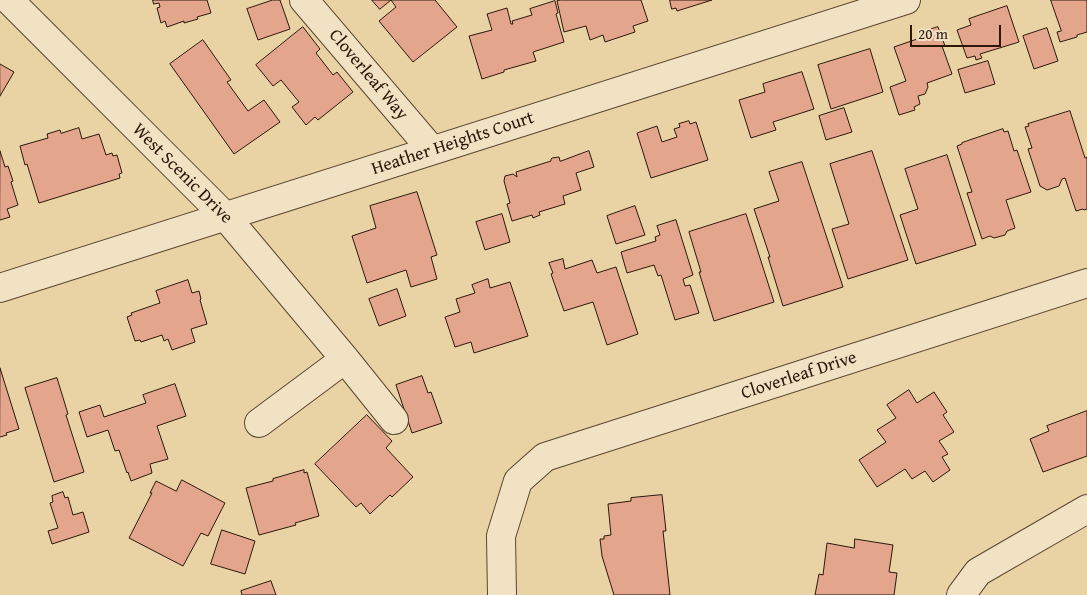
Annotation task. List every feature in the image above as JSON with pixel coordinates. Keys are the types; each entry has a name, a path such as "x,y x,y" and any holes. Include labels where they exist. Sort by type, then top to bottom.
{"street":[{"name":"West Scenic Drive","path":"9,0 226,217 394,420"},
{"name":"Cloverleaf Way","path":"304,0 432,150"},
{"name":"Heather Heights Court","path":"0,288 906,0"},
{"name":"Cloverleaf Drive","path":"502,595 501,536 518,481 545,458 1087,283"},
{"path":"259,423 345,359"},
{"path":"961,595 978,572 1087,509"}],"building":[{"path":"153,0 207,0 211,13 197,17 198,19 184,23 184,21 167,27 165,21 161,23 157,8 160,7 159,3 154,4"},
{"path":"273,0 280,0 290,29 258,40 247,9"},
{"path":"372,0 391,0 380,9"},
{"path":"391,0 435,0 457,27 413,62 379,21 396,7"},
{"path":"641,0 648,21 633,26 635,32 605,42 603,35 590,40 586,26 564,32 557,1"},
{"path":"670,0 712,0 677,11 676,8 672,9"},
{"path":"1051,0 1087,0 1087,32 1060,42 1057,32 1061,31"},
{"path":"555,1 558,13 556,14 564,42 533,52 536,61 504,70 504,72 482,79 469,36 492,30 487,14 507,8 511,24 513,24 512,21 532,15 530,9"},
{"path":"1007,6 1019,42 980,54 982,58 976,60 975,56 967,58 957,30 971,25 969,19"},
{"path":"303,27 320,49 316,53 333,75 337,72 353,92 318,120 315,117 306,125 292,107 299,102 281,80 273,86 256,65"},
{"path":"938,27 945,46 942,46 952,74 927,83 928,87 925,94 918,96 920,104 914,107 915,110 899,115 890,87 906,81 894,47 920,38 919,33"},
{"path":"1047,28 1058,61 1034,69 1023,36"},
{"path":"203,40 231,80 227,82 248,111 264,100 280,122 234,154 170,64"},
{"path":"870,49 883,92 831,109 818,65"},
{"path":"988,61 995,84 965,93 958,70"},
{"path":"0,64 14,72 0,96"},
{"path":"802,72 814,109 773,122 776,130 751,138 739,100 765,92 763,84"},
{"path":"844,108 852,132 826,140 819,116"},
{"path":"1070,111 1085,158 1087,157 1087,209 1076,211 1065,178 1062,179 1059,186 1047,190 1040,186 1028,149 1032,148 1025,127 1029,126 1028,124"},
{"path":"689,121 690,124 696,122 708,160 651,178 637,133 657,126 662,142 677,137 674,129 680,127 679,124"},
{"path":"79,128 82,139 99,134 106,155 112,153 113,156 117,155 122,173 119,174 120,178 39,203 20,146 48,138 47,134 60,130 61,133"},
{"path":"1003,129 1004,132 1008,131 1014,151 1017,150 1031,192 1006,200 1015,228 1007,231 1005,235 994,238 990,236 982,239 967,193 972,192 957,146"},
{"path":"0,151 5,167 8,166 13,181 11,182 18,205 7,209 10,217 0,220"},
{"path":"589,151 594,167 576,173 581,190 563,196 565,204 539,212 540,215 533,218 532,215 512,221 507,204 510,203 504,181 505,176 513,174 517,177 516,172 551,161 552,158 559,157 560,161"},
{"path":"872,151 908,260 848,279 832,229 849,224 830,164"},
{"path":"947,155 976,245 916,264 900,215 918,209 905,169"},
{"path":"802,162 843,287 783,306 768,257 770,257 754,209 779,201 769,172"},
{"path":"417,192 437,255 431,257 437,279 411,287 406,270 367,283 352,236 376,228 370,206"},
{"path":"635,206 645,235 616,244 607,216"},
{"path":"502,214 510,242 485,250 476,222"},
{"path":"746,214 774,302 714,321 689,232"},
{"path":"676,220 693,275 683,279 685,286 690,285 699,313 675,320 661,275 658,276 654,265 627,273 621,252 656,241 655,237 660,235 657,226"},
{"path":"563,259 565,269 592,260 597,273 616,267 638,334 607,345 593,302 564,311 549,263"},
{"path":"488,279 490,288 510,282 528,336 474,353 471,342 455,347 445,317 460,312 456,299 475,293 472,285"},
{"path":"188,280 192,293 199,291 207,324 191,329 195,342 172,350 168,339 164,341 162,335 141,342 140,340 135,341 127,317 132,315 131,313 160,303 156,291"},
{"path":"397,289 406,316 379,326 369,299"},
{"path":"0,368 19,429 0,437"},
{"path":"422,376 428,393 431,392 442,423 412,433 396,385"},
{"path":"57,378 68,414 66,415 84,472 54,482 25,388"},
{"path":"175,384 186,416 157,426 168,459 150,464 152,473 131,481 119,450 115,451 108,430 87,437 79,412 100,405 104,417 146,403 143,395"},
{"path":"909,390 917,403 934,392 947,412 943,415 954,432 939,441 948,454 942,457 950,470 933,482 925,471 912,479 905,469 877,487 859,460 886,442 877,430 896,418 887,405"},
{"path":"1087,411 1087,456 1043,472 1030,439 1049,431 1047,426"},
{"path":"367,415 392,441 386,448 413,477 370,514 361,503 356,507 315,464"},
{"path":"304,470 304,473 307,472 319,516 295,523 296,525 259,535 246,488"},
{"path":"182,480 225,503 208,536 201,533 183,566 129,538 152,493 150,493 156,481 176,491"},
{"path":"63,492 65,498 68,497 73,515 83,512 89,532 52,544 48,531 58,528 50,503 53,502 52,496"},
{"path":"662,495 666,531 663,531 670,595 614,595 602,556 600,539 611,535 608,504 631,501 631,498"},
{"path":"222,530 255,541 245,574 211,564"},
{"path":"855,539 893,545 889,572 897,573 894,595 815,595 819,574 823,575 827,543 854,548"},
{"path":"271,581 276,595 242,595 241,591"}]}
